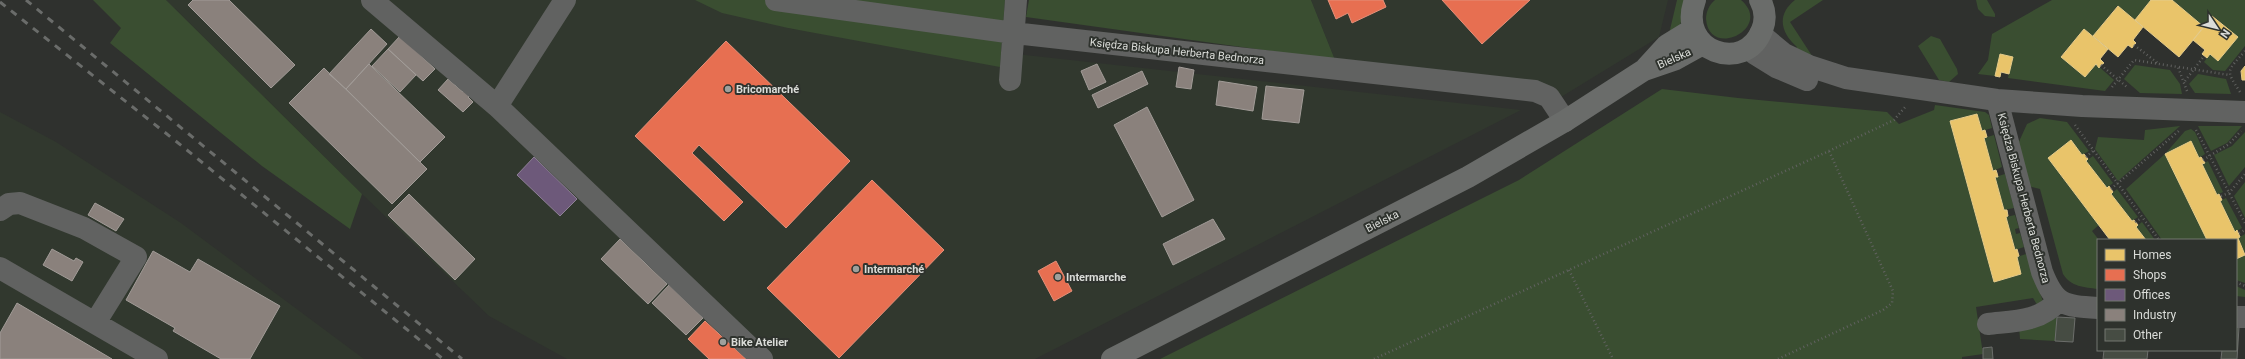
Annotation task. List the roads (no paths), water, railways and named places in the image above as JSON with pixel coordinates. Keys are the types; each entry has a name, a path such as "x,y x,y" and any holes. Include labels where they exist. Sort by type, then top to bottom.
{"main road":[{"path":"1695,0 1690,19 1698,37 1713,51 1724,54 1736,53 1758,44 1764,25 1764,2"},
{"name":"Bielska","path":"1112,359 1468,177 1565,121 1644,70 1667,45 1698,37"}],"street":[{"path":"372,0 497,106 762,359"},
{"path":"497,106 565,0"},
{"name":"Księdza Biskupa Herberta Bednorza","path":"776,0 1014,33 1535,91 1549,97 1565,121"},
{"path":"1010,80 1016,0"},
{"path":"1758,44 1776,67 1803,80 1832,82"},
{"name":"Księdza Biskupa Herberta Bednorza","path":"1758,44 1830,74 1997,100 2082,106 2244,105"},
{"name":"Księdza Biskupa Herberta Bednorza","path":"1997,100 2042,272 2050,291 2058,301"},
{"path":"0,210 9,204 20,203 84,228 136,257 95,324"},
{"path":"2,275 95,324 157,359"},
{"path":"1988,324 2030,319 2043,314 2058,301 2080,307 2097,308"}],"railway":[{"path":"26,0 462,359"},
{"path":"0,2 182,146 443,359"}],"place":[{"name":"Bricomarché","path":"728,89"},
{"name":"Intermarché","path":"856,269"},
{"name":"Intermarche","path":"1058,277"},
{"name":"Bike Atelier","path":"723,342"}]}
